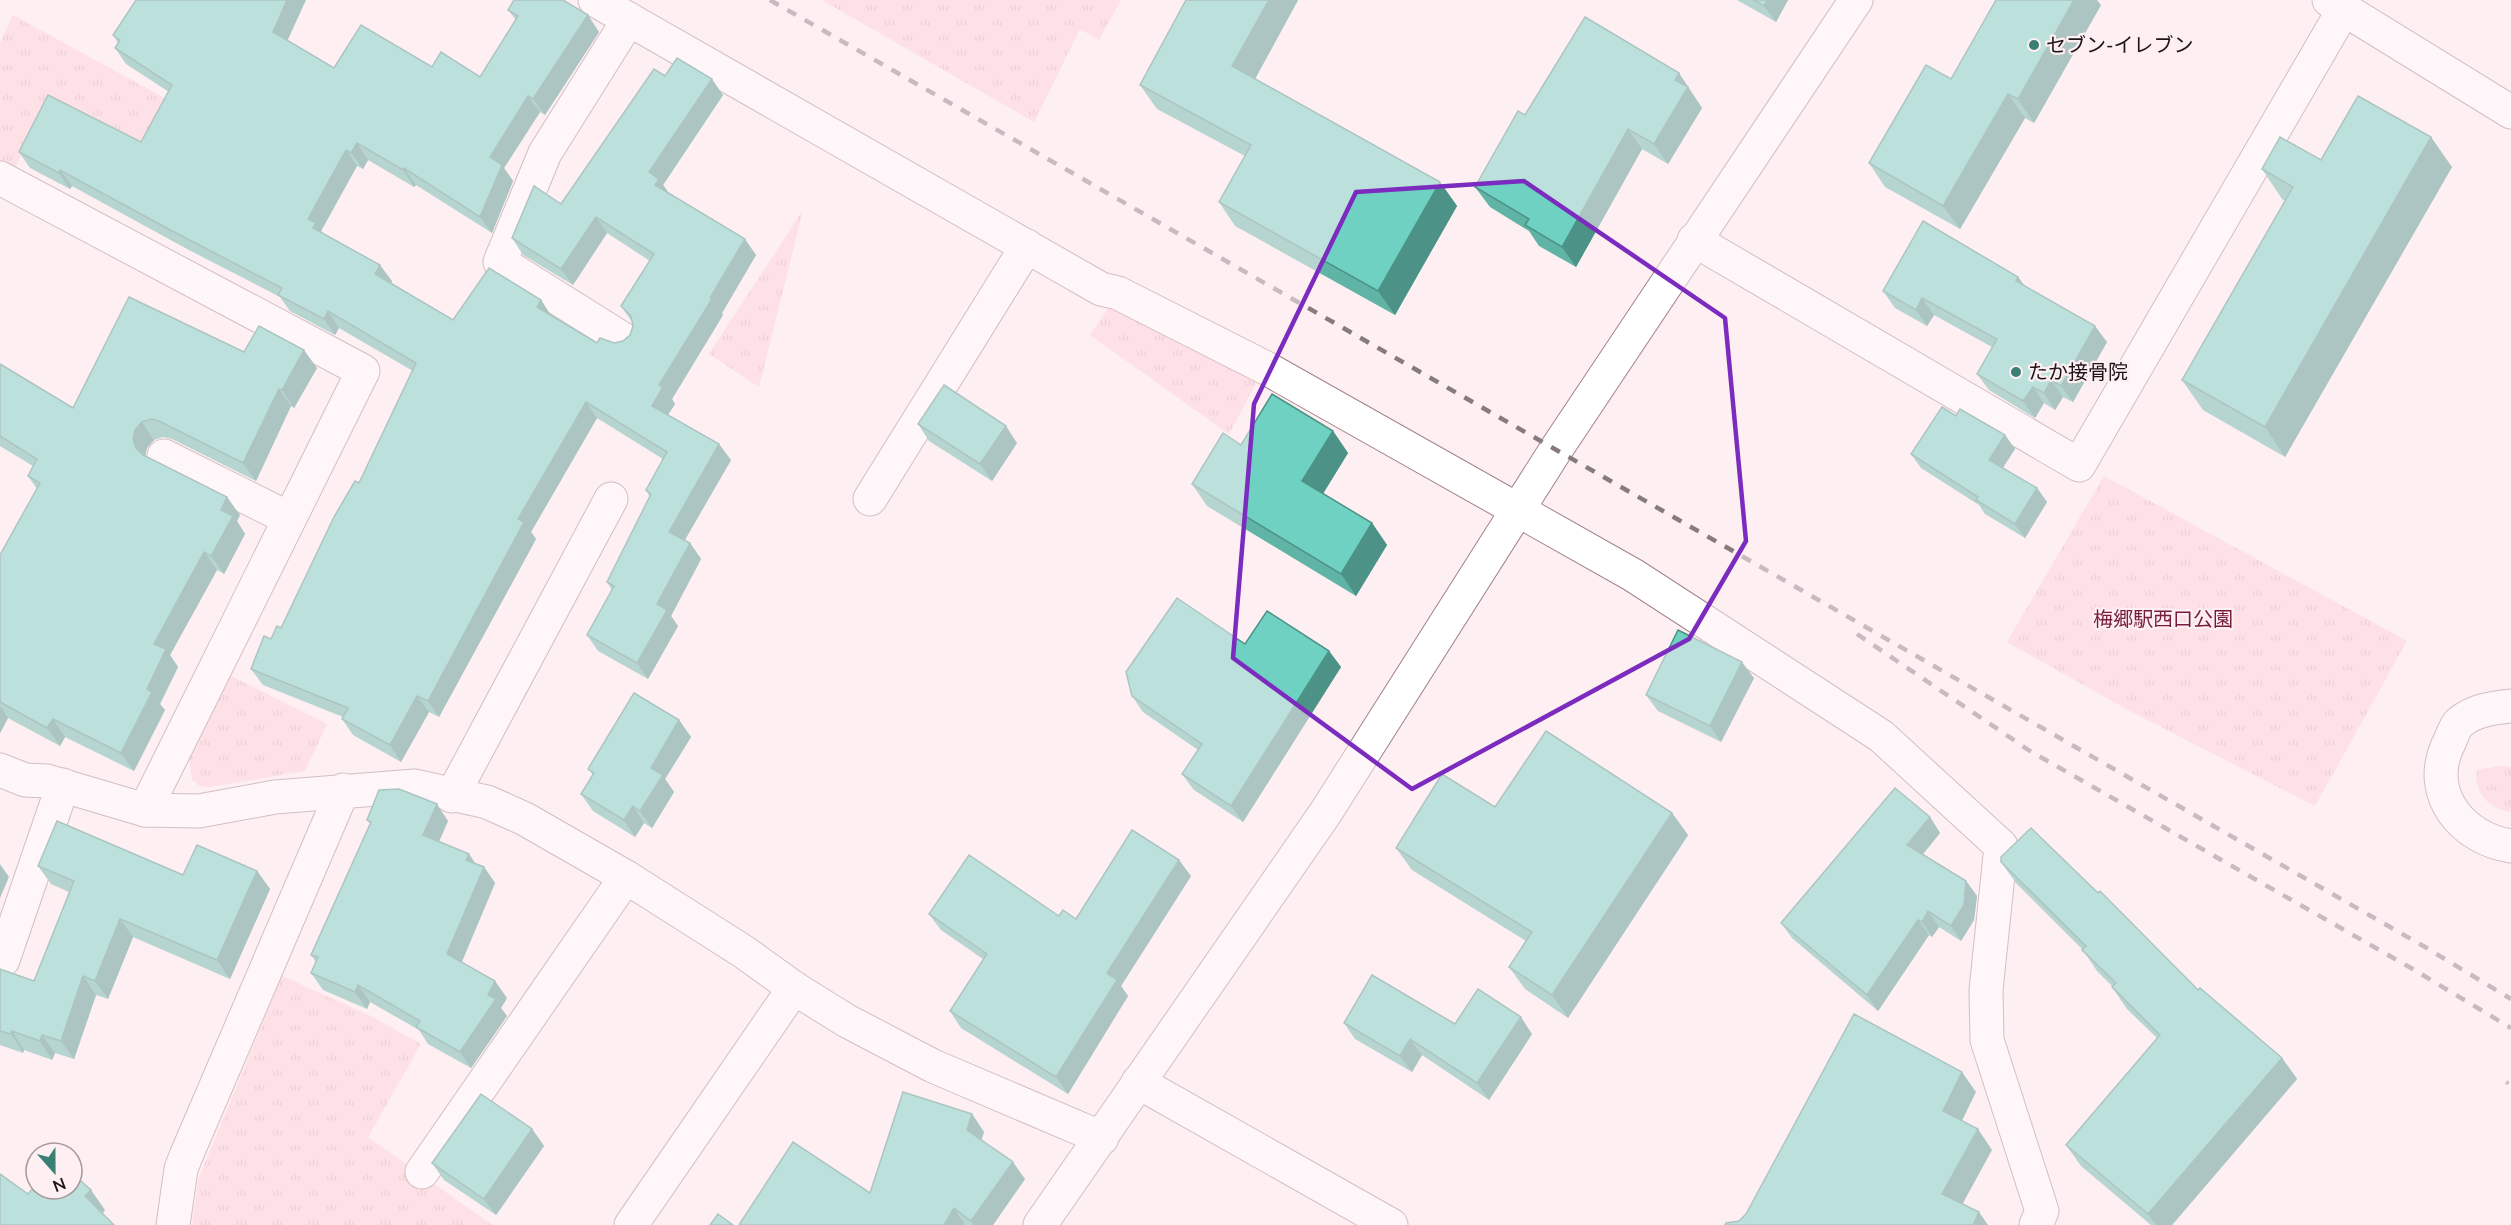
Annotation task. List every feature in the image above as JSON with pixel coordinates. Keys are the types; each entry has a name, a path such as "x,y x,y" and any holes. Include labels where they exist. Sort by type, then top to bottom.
{"street":[{"path":"595,0 1101,289 1118,293 1266,368 1633,575 1881,736 2001,846 1986,990 1987,1040 2042,1211 2036,1225"},
{"path":"1040,1225 1326,812 1694,240 1856,0"},
{"path":"1694,240 2079,465 2337,5 2511,112"},
{"path":"626,342 500,262 545,153 629,20"},
{"path":"0,178 363,370 145,810"},
{"path":"870,499 1027,246"},
{"path":"164,456 288,518"},
{"path":"452,796 611,499"},
{"path":"2511,706 2481,710 2458,723 2443,757 2441,784 2448,808 2468,830 2492,843 2511,846"},
{"path":"0,770 25,780 47,781 63,785 145,810 199,811 275,796 415,786 487,802 525,819 626,877 847,1021 933,1066 1102,1138"},
{"path":"0,958 3,960 63,785"},
{"path":"173,1225 181,1169 186,1156 343,790"},
{"path":"422,1172 626,877"},
{"path":"632,1225 794,988"},
{"path":"1138,1082 1391,1225"}],"highlighted area":[{"path":"1524,181 1725,318 1746,541 1689,639 1412,789 1233,658 1254,404 1356,192"}],"green space":[{"path":"822,0 1121,0 1099,40 1080,29 1034,122"},
{"path":"13,15 252,146 230,194 49,101 16,166 0,161 0,43"},
{"path":"803,210 759,387 709,354"},
{"path":"1109,307 1261,375 1229,434 1090,335"},
{"name":"梅郷駅西口公園","path":"2104,476 2407,641 2315,806 2128,710 2007,642"},
{"path":"229,675 327,724 305,771 210,787 200,786 192,780 189,754"},
{"path":"2499,766 2511,767 2511,812 2496,807 2484,798 2476,778 2477,770"},
{"path":"282,976 369,1015 421,1044 368,1137 492,1225 192,1225 198,1180"}],"building":[{"path":"136,0 287,0 273,32 334,68 361,25 432,67 441,52 480,77 518,16 508,10 514,0 563,0 588,15 533,99 528,96 490,157 502,165 480,217 404,168 403,170 357,143 351,153 346,150 308,219 316,223 313,228 380,265 375,274 453,320 489,268 541,300 537,307 597,343 600,338 614,343 623,341 630,335 633,326 631,316 621,306 654,254 596,217 561,269 512,238 534,186 561,204 654,69 665,76 677,58 712,79 649,172 659,179 655,185 745,239 710,298 712,299 659,385 663,387 652,406 719,444 669,532 690,543 657,604 667,610 637,663 587,635 614,586 607,582 651,494 646,490 667,452 586,402 518,519 524,522 428,701 417,696 390,745 342,719 348,708 251,669 264,636 271,639 277,626 281,628 334,517 355,481 359,483 416,363 328,311 324,319 278,295 282,288 60,170 59,173 19,152 48,95 141,142 172,85 115,48 120,40 113,35"},
{"path":"1186,0 1269,0 1232,66 1440,182 1378,291 1219,202 1251,145 1140,85"},
{"path":"1754,0 1767,0 1764,6"},
{"path":"1996,0 2074,0 2018,99 2008,94 1943,206 1869,163 1926,65 1951,79"},
{"path":"1585,17 1679,73 1675,80 1688,87 1654,144 1628,129 1562,247 1525,225 1529,219 1475,187 1518,111 1525,115"},
{"path":"2358,96 2431,137 2265,427 2182,380 2293,187 2262,169 2280,137 2321,160"},
{"path":"1923,221 2018,277 2016,281 2095,326 2061,386 2051,380 2044,393 2033,387 2023,401 1977,374 1997,339 1922,298 1916,310 1883,291"},
{"path":"129,297 244,352 259,326 304,350 282,390 279,389 243,463 159,421 151,419 142,422 135,430 133,439 136,448 143,455 227,497 221,510 233,516 211,556 204,552 154,644 166,649 147,689 152,692 121,753 53,719 47,728 0,702 0,555 40,483 28,476 37,459 0,436 0,364 73,408"},
{"path":"944,385 1006,426 980,464 918,424"},
{"path":"1272,394 1333,431 1302,481 1372,523 1341,574 1192,484 1223,433 1241,445"},
{"path":"1942,407 1956,416 1960,409 2005,435 1989,460 2037,488 2015,524 1976,500 1978,497 1911,454"},
{"path":"1177,598 1245,644 1267,611 1329,651 1231,806 1182,774 1202,744 1132,696 1126,672"},
{"path":"1678,630 1742,662 1710,726 1646,695"},
{"path":"634,693 679,720 651,768 663,775 640,811 633,806 624,820 581,794 594,773 588,769"},
{"path":"1546,731 1672,813 1552,995 1509,967 1532,932 1396,848 1442,774 1495,807"},
{"path":"1895,788 1930,817 1907,845 1966,881 1964,905 1951,926 1928,911 1922,922 1918,920 1867,995 1781,923"},
{"path":"399,789 437,804 423,835 469,854 466,860 484,867 447,954 495,981 488,995 496,999 460,1052 416,1027 420,1021 358,985 355,992 311,973 318,957 311,955 371,822 367,820 379,790"},
{"path":"57,821 183,875 197,845 257,871 217,960 120,919 95,981 83,976 61,1041 42,1035 40,1041 12,1031 11,1034 0,1031 0,969 34,981 74,881 38,866"},
{"path":"2031,828 2098,893 2100,891 2198,990 2200,988 2282,1058 2148,1214 2066,1145 2160,1035 2112,987 2116,983 2082,950 2086,946 2001,862 2001,857"},
{"path":"1132,830 1179,860 1107,973 1117,980 1056,1077 950,1011 987,954 929,914 969,855 1059,916 1063,910 1076,919"},
{"path":"1372,975 1455,1024 1478,989 1521,1017 1477,1083 1410,1039 1400,1056 1344,1023"},
{"path":"1854,1014 1962,1072 1943,1111 1978,1129 1942,1194 1979,1212 1973,1225 1725,1225 1739,1221 1746,1214"},
{"path":"903,1092 972,1114 967,1130 1013,1162 971,1221 954,1208 944,1225 739,1225 793,1142 870,1193"},
{"path":"481,1094 532,1129 484,1199 432,1163"},
{"path":"0,1174 24,1191 24,1201 84,1201 84,1184 91,1190 85,1196 114,1225 0,1225"},
{"path":"718,1214 733,1225 710,1225"}],"railway":[{"path":"770,0 2425,947 2511,999"},
{"path":"1857,634 2030,751 2411,968 2511,1028"}],"place":[{"name":"セブン-イレブン","path":"2034,45"},
{"name":"たか接骨院","path":"2016,372"}]}
